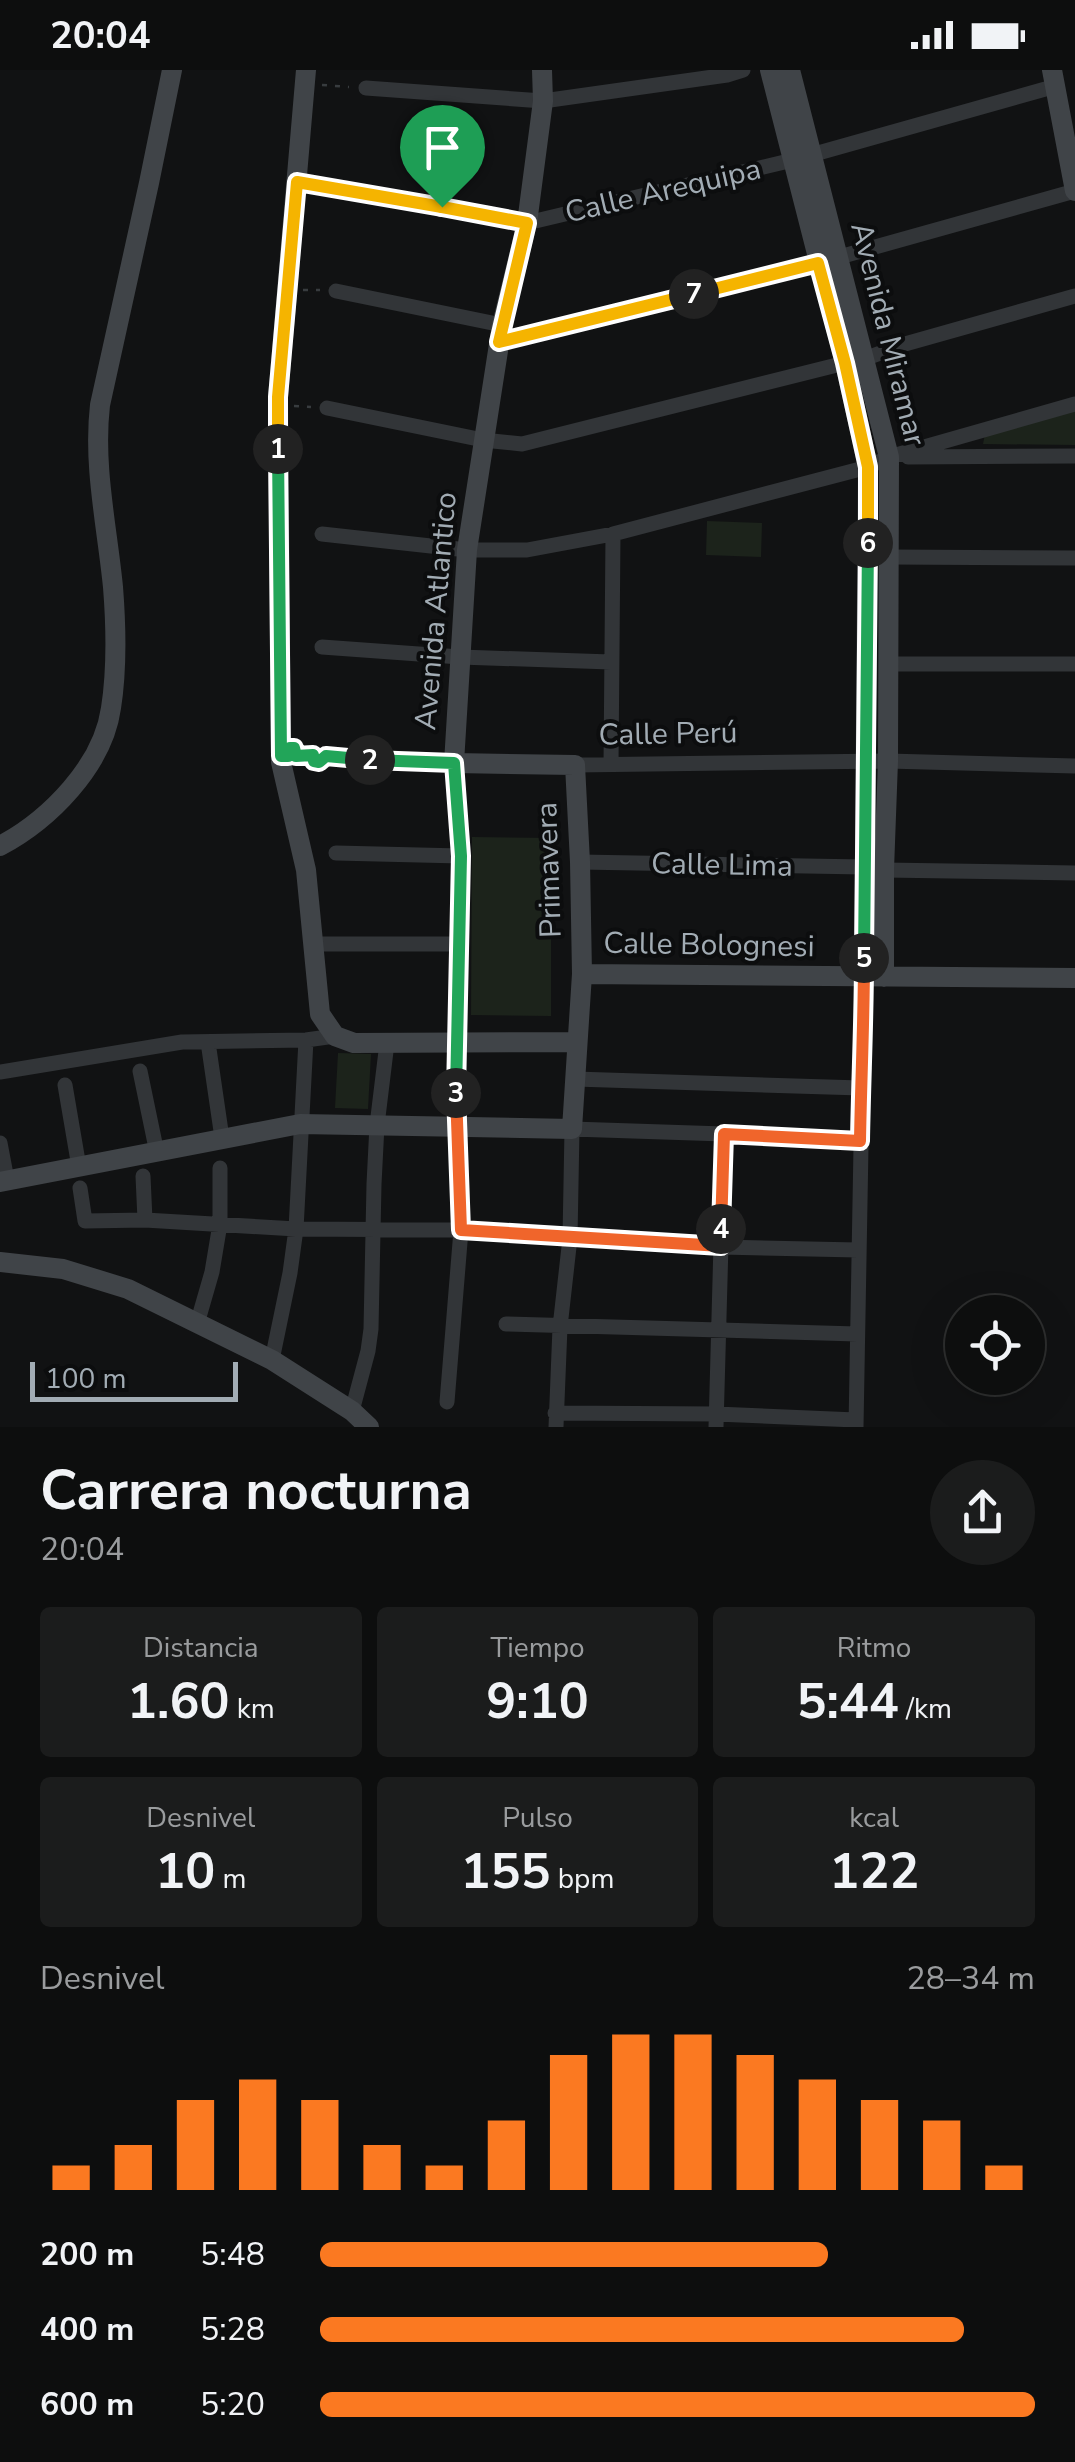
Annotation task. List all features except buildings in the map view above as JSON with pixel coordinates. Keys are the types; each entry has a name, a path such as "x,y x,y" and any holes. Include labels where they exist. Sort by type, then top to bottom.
{"main road":[{"path":"0,846 40,821 70,792 96,751 111,710 113,588 96,435 172,70"},
{"name":"Avenida Atlantico","path":"454,763 467,550 500,333 527,223 543,100 542,70"},
{"name":"Avenida Miramar","path":"770,70 802,157 829,259 854,361 868,467 865,762 874,868 874,977"},
{"name":"Avenida Miramar","path":"790,70 802,157"},
{"path":"306,77 278,404 281,762 306,870 320,1014 334,1036 354,1043 576,1042"},
{"path":"1054,78 1075,191"},
{"name":"Avenida Miramar","path":"854,361 889,457 888,761 874,868"},
{"name":"Calle Perú","path":"454,763 575,765"},
{"name":"Primavera","path":"572,1129 582,974 575,765"},
{"name":"Calle Bolognesi","path":"582,974 1075,978"},
{"path":"4,1181 80,1177 157,1153 300,1124 572,1129"},
{"path":"0,1262 64,1269 128,1289 272,1360 352,1411 369,1427"}],"street":[{"path":"366,88 543,100 685,74 727,75 743,70"},
{"name":"Calle Arequipa","path":"357,192 527,223 802,157 1054,78"},
{"path":"336,291 500,333 829,259 1075,191"},
{"path":"327,408 483,440 522,444 854,361 1075,296"},
{"path":"322,534 467,550 527,550 613,534 868,467 889,457 1075,404"},
{"path":"889,457 1075,456"},
{"path":"611,764 613,534"},
{"path":"890,557 1075,558"},
{"path":"322,646 460,657 611,662"},
{"path":"889,664 1075,664"},
{"name":"Calle Perú","path":"326,756 454,763"},
{"name":"Calle Perú","path":"575,765 888,761 1075,766"},
{"name":"Avenida Atlantico","path":"446,1402 461,1230 456,1041 461,856 454,763"},
{"path":"336,854 461,856"},
{"name":"Calle Lima","path":"580,862 1075,873"},
{"path":"314,944 460,944"},
{"path":"860,1141 572,1129 570,1238 560,1327 556,1420 856,1423 860,1141 860,1088 864,1028 874,977"},
{"path":"0,1072 182,1042 334,1036"},
{"path":"272,1360 296,1229 306,1040"},
{"path":"208,1042 222,1138"},
{"path":"352,1411 371,1329 377,1125 387,1043"},
{"path":"140,1072 157,1153"},
{"path":"575,1078 860,1088"},
{"path":"65,1085 85,1221 461,1230 858,1250"},
{"path":"716,1420 724,1134"},
{"path":"0,1143 4,1181"},
{"path":"197,1324 220,1224 220,1168"},
{"path":"143,1176 145,1220"},
{"path":"506,1324 857,1334"}],"path":[{"path":"306,77 366,88"},
{"path":"297,182 357,192"},
{"path":"287,289 336,291"},
{"path":"278,404 327,408"}],"shaded area":[{"path":"1075,408 1075,445 983,444 985,434"},
{"path":"707,521 762,523 761,557 706,555"},
{"path":"472,837 551,838 551,1016 471,1015"},
{"path":"338,1053 371,1054 368,1109 335,1108"}],"route":[{"path":"297,182 442,207 527,223 499,342 818,263 845,363 868,467 860,1141 724,1134 721,1246 461,1230 456,1041 461,856 454,763 326,756 319,762 314,761 313,755 296,756 294,748 290,748 288,756 281,756 278,397 297,182"}]}
